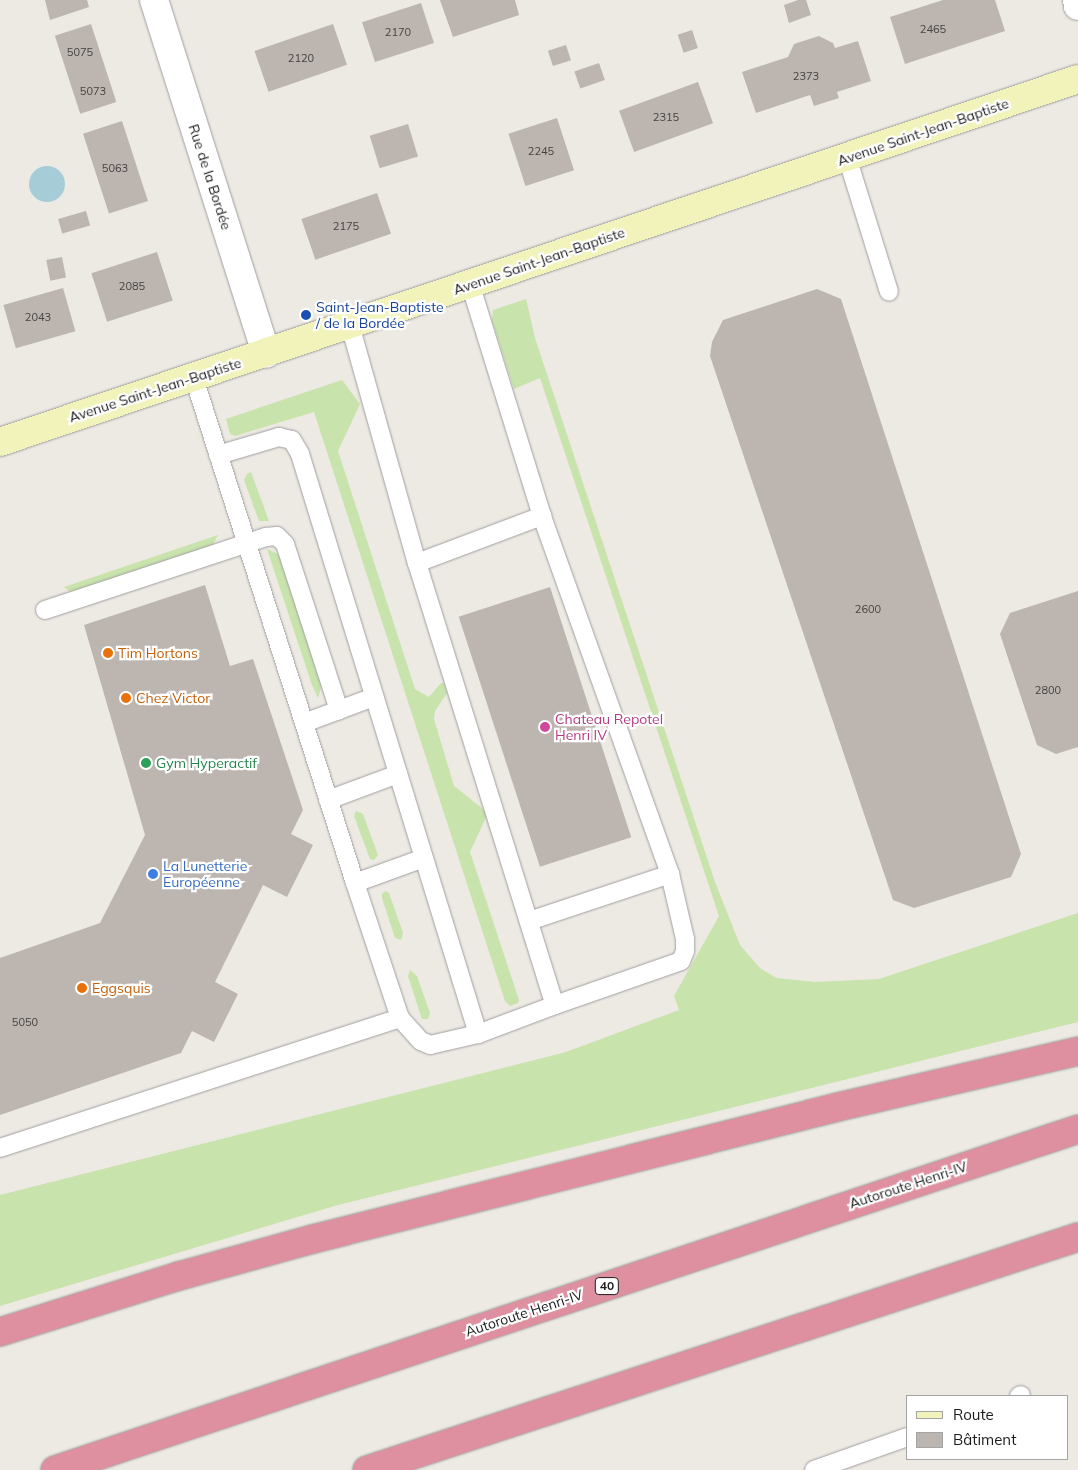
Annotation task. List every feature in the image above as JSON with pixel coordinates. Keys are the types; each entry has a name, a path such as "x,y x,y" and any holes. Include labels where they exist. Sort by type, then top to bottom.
{"highway":[{"path":"0,1332 178,1276 313,1239 800,1117 1078,1050"},
{"name":"Autoroute Henri-IV","path":"55,1470 1078,1128"},
{"path":"368,1470 1078,1237"}],"street":[{"name":"Rue de la Bordée","path":"154,0 266,354"},
{"path":"1077,0 1078,6"},
{"name":"Avenue Saint-Jean-Baptiste","path":"0,442 1078,79"}],"lane":[{"path":"847,158 889,292"},
{"path":"194,378 328,800 400,1018 421,1041 430,1045 478,1034 680,961 685,951 685,939 670,874 542,516 470,284"},
{"path":"350,325 417,562 554,1005"},
{"path":"218,455 279,437 292,440 300,454 478,1034"},
{"path":"417,562 542,516"},
{"path":"45,610 266,537 277,536 285,544 339,710"},
{"path":"304,723 374,697"},
{"path":"328,800 398,774"},
{"path":"355,883 424,858"},
{"path":"529,921 670,874"},
{"path":"0,1148 400,1018"},
{"path":"814,1470 906,1437"}],"green space":[{"path":"526,299 535,338 715,882 740,945 760,968 776,978 815,982 879,979 1078,913 1078,1022 338,1205 0,1306 0,1195 566,1052 679,1010 674,996 719,916 540,378 514,389 492,320 493,310"},
{"path":"342,380 360,404 338,451 415,689 429,697 441,683 444,683 447,693 435,711 434,719 454,786 488,813 470,852 519,1000 518,1003 510,1006 505,1001 314,412 235,436 230,434 226,419"},
{"path":"251,472 269,521 259,521 244,480 247,474"},
{"path":"218,535 212,547 72,593 64,587"},
{"path":"267,549 280,555 322,684 318,698 312,685"},
{"path":"356,811 363,814 378,855 374,860 370,859 354,816"},
{"path":"385,891 389,893 403,933 401,940 395,938 382,898 382,894"},
{"path":"410,970 417,976 430,1013 428,1019 422,1019 408,976"}],"water":[{"path":"47,166 59,172 65,184 59,196 47,202 35,196 29,184 35,172"}],"building":[{"path":"45,0 87,0 89,7 50,20"},
{"path":"440,0 515,0 519,15 453,37"},
{"path":"798,0 806,0 811,15 789,23 784,5"},
{"path":"943,0 995,0 1005,31 905,64 890,17"},
{"path":"421,3 434,43 375,62 362,22"},
{"path":"91,24 116,102 80,114 55,36"},
{"path":"333,24 347,65 269,92 255,51"},
{"path":"692,30 698,48 684,53 678,35"},
{"path":"819,36 833,43 835,48 858,41 871,81 837,92 839,98 814,106 810,95 756,113 742,72 788,57 794,44"},
{"path":"566,45 571,60 553,66 548,51"},
{"path":"599,63 605,80 580,88 574,71"},
{"path":"698,82 713,123 634,152 619,111"},
{"path":"557,118 574,170 525,186 508,134"},
{"path":"122,121 148,201 109,214 83,134"},
{"path":"408,124 418,157 380,168 370,136"},
{"path":"377,193 391,234 315,260 301,219"},
{"path":"86,211 90,225 62,233 58,219"},
{"path":"157,252 173,301 107,322 91,273"},
{"path":"62,257 66,278 50,281 46,260"},
{"path":"63,288 75,331 16,348 3,305"},
{"path":"817,289 841,299 1021,854 1011,877 914,908 893,900 710,356 712,342 723,320"},
{"path":"205,585 230,666 253,659 303,810 291,834 313,845 287,897 263,885 215,982 238,994 214,1042 192,1031 181,1053 0,1115 0,958 100,923 145,835 84,625"},
{"name":"Chateau Repotel Henri IV","path":"550,587 631,837 540,867 459,617"},
{"path":"1078,591 1078,747 1056,754 1037,745 1000,634 1010,613"}],"place":[{"name":"Saint-Jean-Baptiste / de la Bordée","path":"306,315"},
{"name":"Tim Hortons","path":"108,653"},
{"name":"Chez Victor","path":"126,698"},
{"name":"Chateau Repotel Henri IV","path":"545,727"},
{"name":"Gym Hyperactif","path":"146,763"},
{"name":"La Lunetterie Européenne","path":"153,874"},
{"name":"Eggsquis","path":"82,988"}]}
